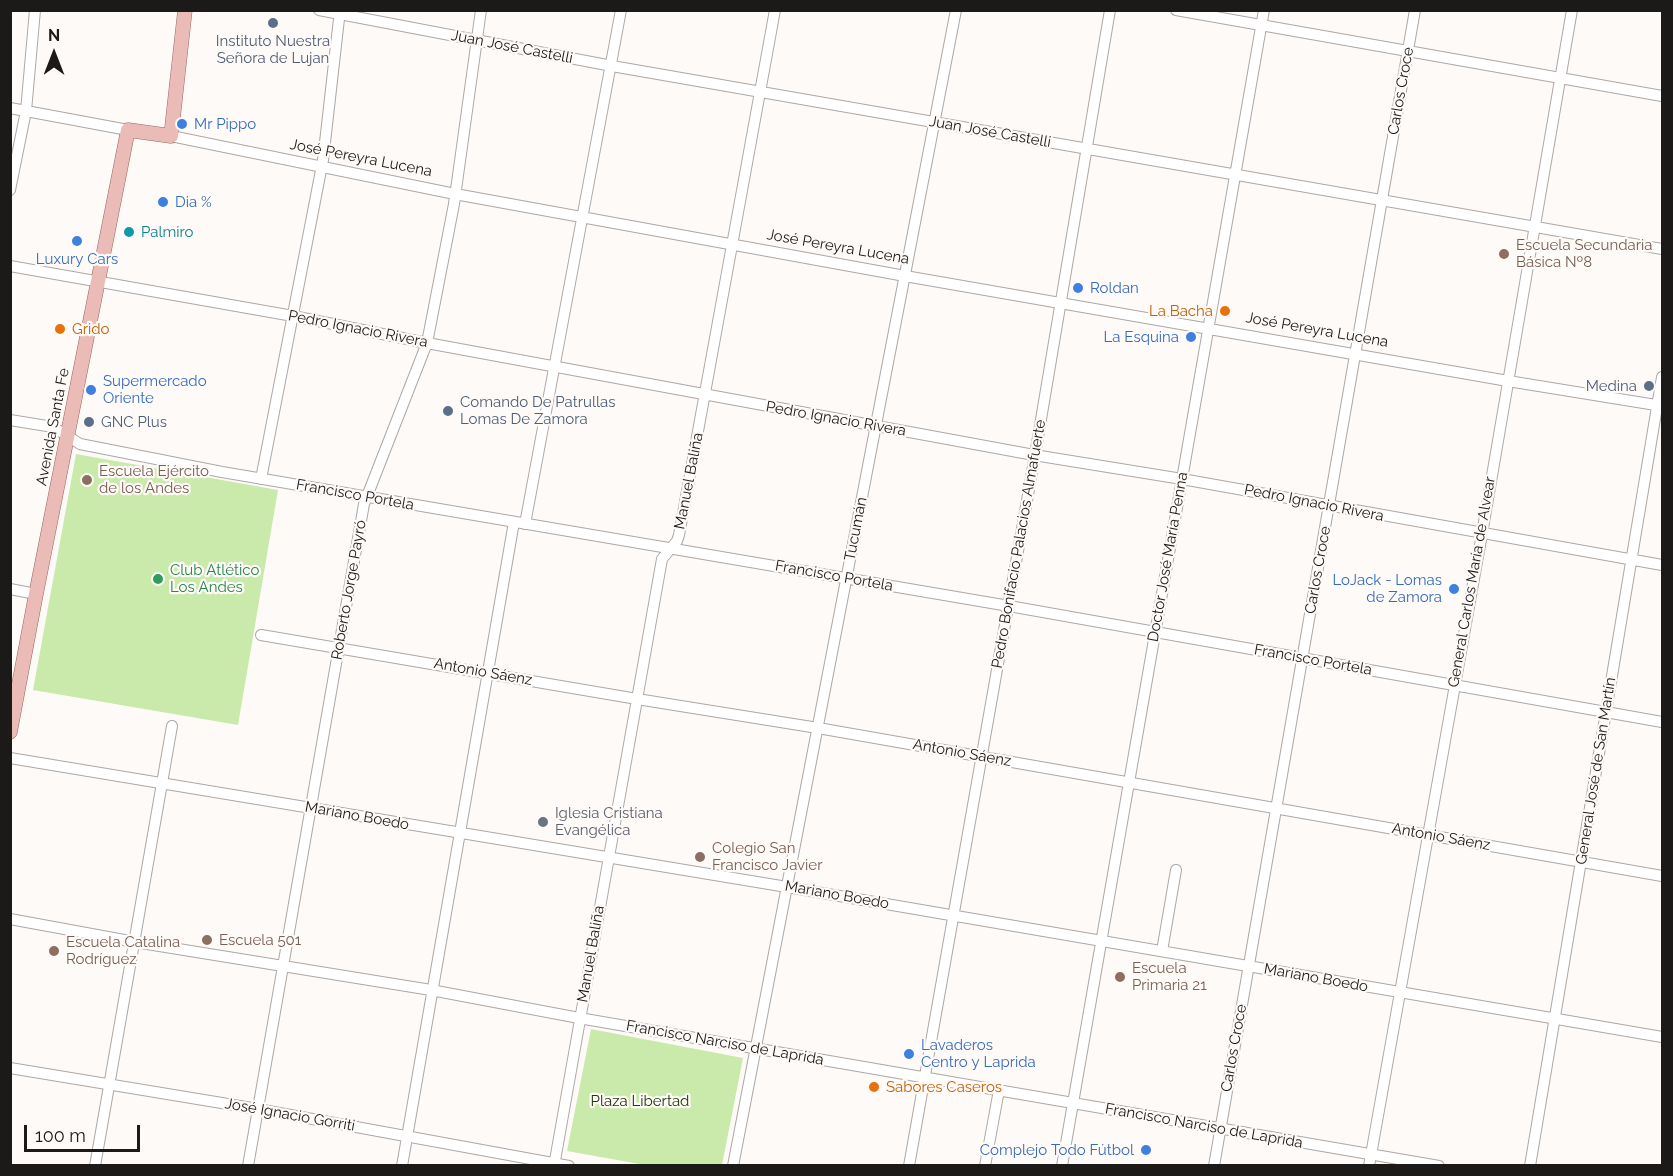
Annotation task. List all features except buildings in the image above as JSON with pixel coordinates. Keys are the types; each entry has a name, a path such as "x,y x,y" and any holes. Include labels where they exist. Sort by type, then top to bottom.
{"main road":[{"path":"171,136 185,10"},
{"name":"José Pereyra Lucena","path":"128,130 171,136"},
{"name":"Avenida Santa Fe","path":"10,732 128,130"}],"street":[{"path":"10,190 26,111 35,10"},
{"name":"Juan José Castelli","path":"319,10 340,12 612,66 1662,249"},
{"name":"Roberto Jorge Payró","path":"248,1166 366,497 427,343 455,194 481,10"},
{"path":"402,1166 488,673 554,367 584,217 621,10"},
{"name":"Manuel Baliña","path":"554,1164 663,559 672,549 679,535 775,10"},
{"name":"Tucumán","path":"733,1166 956,10"},
{"name":"Pedro Bonifacio Palacios Almafuerte","path":"909,1166 1009,606 1110,10"},
{"path":"1176,10 1662,96"},
{"name":"Doctor José María Penna","path":"1062,1166 1264,10"},
{"name":"Carlos Croce","path":"1214,1166 1415,10"},
{"name":"General Carlos María de Alvear","path":"1370,1160 1482,534 1572,10"},
{"path":"261,479 322,167 340,12"},
{"name":"José Pereyra Lucena","path":"10,108 128,130"},
{"name":"José Pereyra Lucena","path":"171,136 455,194 905,276 1660,406"},
{"name":"Pedro Ignacio Rivera","path":"10,266 293,316 554,367 1035,455 1182,479 1662,566"},
{"name":"General José de San Martín","path":"1530,1166 1605,712 1660,406 1662,377"},
{"name":"Francisco Portela","path":"10,420 53,427 80,444 261,479 1154,631 1662,722"},
{"path":"10,589 36,594"},
{"name":"Antonio Sáenz","path":"261,635 818,728 1662,876"},
{"path":"95,1166 172,726"},
{"name":"Mariano Boedo","path":"10,758 787,886 1662,1037"},
{"path":"1162,951 1176,870"},
{"name":"Francisco Narciso de Laprida","path":"10,919 135,942 431,990 579,1018 1220,1129 1370,1160 1439,1166"},
{"name":"José Ignacio Gorriti","path":"10,1068 258,1109 569,1166"},
{"path":"985,1166 999,1090"}],"green space":[{"name":"Club Atlético Los Andes","path":"76,454 278,490 238,725 33,690"},
{"name":"Plaza Libertad","path":"591,1029 743,1058 722,1165 645,1165 567,1151"}],"place":[{"name":"Instituto Nuestra Señora de Lujan","path":"273,23"},
{"name":"Mr Pippo","path":"182,124"},
{"name":"Dia %","path":"163,202"},
{"name":"Palmiro","path":"129,232"},
{"name":"Luxury Cars","path":"77,241"},
{"name":"Escuela Secundaria Básica Nº8","path":"1504,254"},
{"name":"Roldan","path":"1078,288"},
{"name":"La Bacha","path":"1225,311"},
{"name":"Grido","path":"60,329"},
{"name":"La Esquina","path":"1191,337"},
{"name":"Medina","path":"1649,386"},
{"name":"Supermercado Oriente","path":"91,390"},
{"name":"Comando De Patrullas Lomas De Zamora","path":"448,411"},
{"name":"GNC Plus","path":"89,422"},
{"name":"Escuela Ejército de los Andes","path":"87,480"},
{"name":"Club Atlético Los Andes","path":"158,579"},
{"name":"LoJack - Lomas de Zamora","path":"1454,589"},
{"name":"Iglesia Cristiana Evangélica","path":"543,822"},
{"name":"Colegio San Francisco Javier","path":"700,857"},
{"name":"Escuela 501","path":"207,940"},
{"name":"Escuela Catalina Rodríguez","path":"54,951"},
{"name":"Escuela Primaria 21","path":"1120,977"},
{"name":"Lavaderos Centro y Laprida","path":"909,1054"},
{"name":"Sabores Caseros","path":"874,1087"},
{"name":"Complejo Todo Fútbol","path":"1146,1150"}]}
